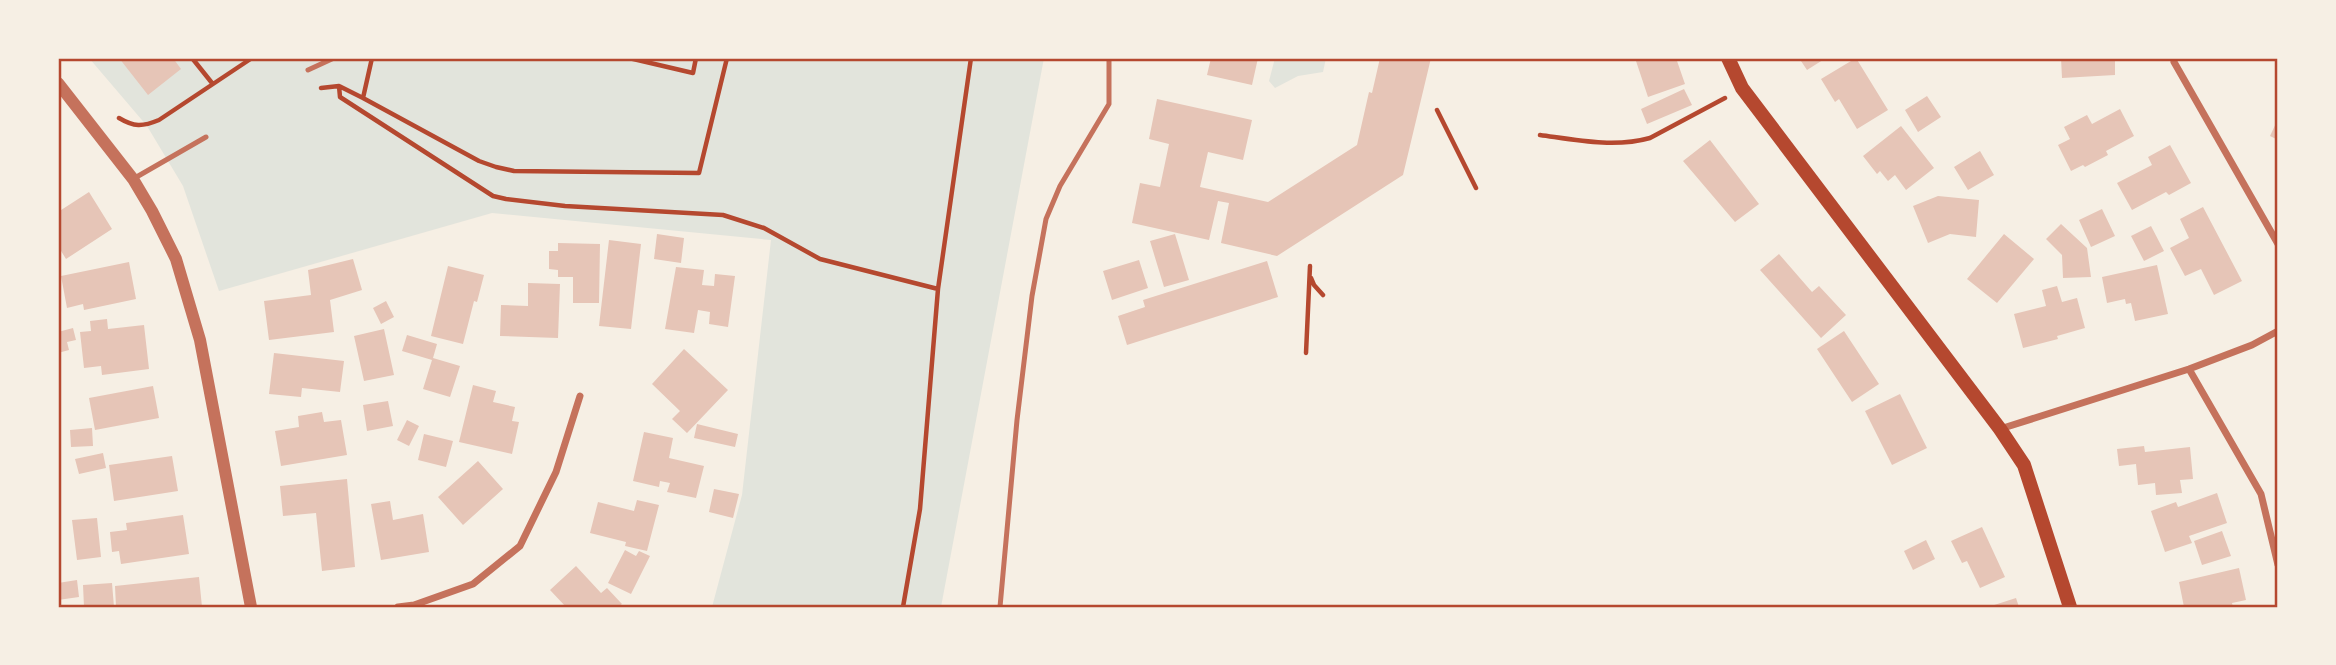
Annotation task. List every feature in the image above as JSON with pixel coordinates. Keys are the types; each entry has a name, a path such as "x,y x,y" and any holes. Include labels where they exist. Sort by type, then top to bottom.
{"main road":[{"path":"1728,58 1742,89 2000,429 2024,465 2070,607"}],"street":[{"path":"2174,62 2278,244"},
{"path":"58,83 133,179 176,259 200,340 251,607"},
{"path":"2000,429 2189,369 2252,345 2278,331"},
{"path":"2189,369 2261,494 2278,565"},
{"path":"398,607 414,605 473,584 520,546 556,472 580,396"}],"lane":[{"path":"308,70 334,58"},
{"path":"1000,607 1017,420 1032,296 1046,219 1060,186 1109,104 1110,58"},
{"path":"133,179 206,137"}],"path":[{"path":"192,58 212,83"},
{"path":"119,118 136,126 159,120 251,58"},
{"path":"363,98 372,58"},
{"path":"629,58 693,73 696,58"},
{"path":"321,88 339,86 479,162 496,167 514,171 699,173 727,58"},
{"path":"903,607 920,509 938,289 971,58"},
{"path":"339,86 340,97 493,196 565,206 723,215 764,228 820,259 938,289"},
{"path":"1540,135 1585,141 1637,141 1650,138 1742,89"},
{"path":"1437,110 1476,188"},
{"path":"1306,353 1310,266"},
{"path":"1310,274 1314,285 1323,295"}],"shaded area":[{"path":"89,58 1044,58 941,607 712,607 742,495 771,240 492,213 219,291 183,186 147,126"},
{"path":"1275,58 1326,58 1323,72 1298,76 1275,88 1269,81"}],"building":[{"path":"119,58 173,58 181,69 148,95"},
{"path":"1211,58 1258,58 1252,85 1207,75"},
{"path":"1380,58 1431,58 1403,175 1277,256 1221,243 1229,203 1218,201 1209,240 1132,223 1140,183 1160,187 1169,144 1149,139 1157,99 1252,120 1243,160 1208,152 1200,187 1268,202 1357,145"},
{"path":"1635,58 1676,58 1685,84 1648,97"},
{"path":"1799,58 1826,58 1807,70"},
{"path":"1856,58 1888,110 1857,129 1839,99 1835,102 1821,79"},
{"path":"2061,58 2115,58 2115,75 2062,78"},
{"path":"1684,89 1692,105 1647,124 1641,109"},
{"path":"1927,96 1941,117 1918,132 1905,110"},
{"path":"2120,109 2134,136 2106,151 2108,155 2071,171 2058,145 2070,139 2064,127 2087,115 2092,124"},
{"path":"2278,119 2278,140 2270,136"},
{"path":"1901,126 1934,168 1906,190 1895,175 1888,181 1880,171 1877,174 1863,156"},
{"path":"1710,140 1759,204 1735,222 1683,161"},
{"path":"2170,145 2191,183 2169,195 2166,192 2132,210 2117,183 2152,165 2148,157"},
{"path":"1980,151 1994,175 1968,190 1954,167"},
{"path":"89,192 112,229 66,259 58,246 58,212"},
{"path":"1938,196 1979,200 1976,237 1950,234 1928,243 1913,206"},
{"path":"2203,207 2242,281 2214,295 2201,269 2185,276 2170,248 2189,238 2180,219"},
{"path":"2102,209 2115,236 2091,247 2079,220"},
{"path":"2061,224 2087,248 2091,277 2063,278 2062,255 2046,239"},
{"path":"2151,226 2164,251 2144,261 2131,236"},
{"path":"657,234 684,238 681,263 654,259"},
{"path":"1175,234 1189,280 1164,287 1150,241"},
{"path":"2004,234 2034,259 1997,303 1967,279"},
{"path":"609,240 641,244 631,329 599,326"},
{"path":"558,243 600,244 599,303 573,303 573,277 558,277 558,270 549,269 549,251 558,251"},
{"path":"1779,254 1812,292 1819,286 1846,315 1821,338 1760,270"},
{"path":"353,259 362,290 330,300 334,332 269,340 264,301 311,295 308,270"},
{"path":"1139,260 1148,288 1112,300 1103,271"},
{"path":"1267,261 1278,297 1127,345 1118,316 1145,307 1143,300"},
{"path":"129,262 136,299 84,310 83,304 67,308 61,276"},
{"path":"2157,265 2168,314 2135,321 2131,303 2126,304 2125,299 2107,303 2102,277"},
{"path":"448,266 484,275 463,344 431,336"},
{"path":"676,267 704,270 702,285 714,286 715,274 735,276 728,327 709,324 710,312 698,310 694,333 665,329"},
{"path":"528,283 560,284 558,338 500,336 501,305 528,306"},
{"path":"2057,286 2062,302 2077,298 2085,328 2057,336 2058,339 2023,348 2014,314 2046,306 2042,290"},
{"path":"386,301 394,317 381,324 373,308"},
{"path":"107,319 108,329 144,325 149,369 102,375 101,366 84,368 80,332 91,331 90,321"},
{"path":"73,328 76,340 67,342 69,350 58,353 58,332"},
{"path":"384,329 394,375 364,381 354,336"},
{"path":"1844,331 1879,384 1852,402 1817,349"},
{"path":"407,335 437,344 433,358 460,366 450,397 423,389 432,360 402,351"},
{"path":"684,349 728,390 687,433 672,419 680,411 652,384"},
{"path":"274,353 344,361 340,392 302,388 301,397 269,394"},
{"path":"473,385 496,391 493,402 515,407 512,421 519,422 512,454 459,442"},
{"path":"153,386 159,418 95,430 89,398"},
{"path":"1900,394 1927,448 1892,465 1865,411"},
{"path":"388,401 393,426 367,431 363,405"},
{"path":"322,412 324,422 341,420 347,455 281,466 275,431 299,427 298,416"},
{"path":"407,420 419,426 409,446 397,440"},
{"path":"697,424 738,434 735,447 694,438"},
{"path":"92,428 93,446 71,447 70,430"},
{"path":"644,432 673,438 669,458 704,466 696,498 667,492 670,483 660,481 659,487 633,481"},
{"path":"424,434 453,441 446,467 418,460"},
{"path":"2144,446 2145,452 2190,447 2193,479 2180,480 2182,493 2156,495 2155,483 2138,485 2136,464 2119,466 2117,449"},
{"path":"103,453 106,468 79,474 75,459"},
{"path":"172,456 178,491 114,501 109,465"},
{"path":"478,461 503,489 463,525 438,497"},
{"path":"60,478 61,496 58,496"},
{"path":"347,479 355,567 322,571 316,513 283,516 280,486"},
{"path":"714,489 739,494 733,518 709,512"},
{"path":"2217,493 2227,523 2189,536 2192,543 2165,552 2151,511 2176,502 2178,507"},
{"path":"637,500 659,505 647,551 625,546 626,542 590,533 598,502 634,511"},
{"path":"390,501 393,520 423,514 429,552 381,560 371,504"},
{"path":"183,515 189,554 121,564 119,551 112,552 110,532 127,530 126,523"},
{"path":"97,518 101,557 77,560 72,520"},
{"path":"1982,527 2005,577 1980,588 1967,561 1962,563 1951,541"},
{"path":"2222,531 2231,556 2202,565 2194,541"},
{"path":"1926,540 1935,559 1913,570 1904,551"},
{"path":"625,550 636,556 639,551 650,556 631,594 608,583"},
{"path":"576,566 601,593 607,588 622,604 618,607 566,607 550,590"},
{"path":"2239,568 2246,600 2232,603 2233,607 2184,607 2179,582"},
{"path":"199,577 202,607 116,607 115,586"},
{"path":"77,580 79,597 58,600 58,583"},
{"path":"112,583 114,607 84,607 83,585"},
{"path":"2016,598 2019,607 1988,607"}]}
